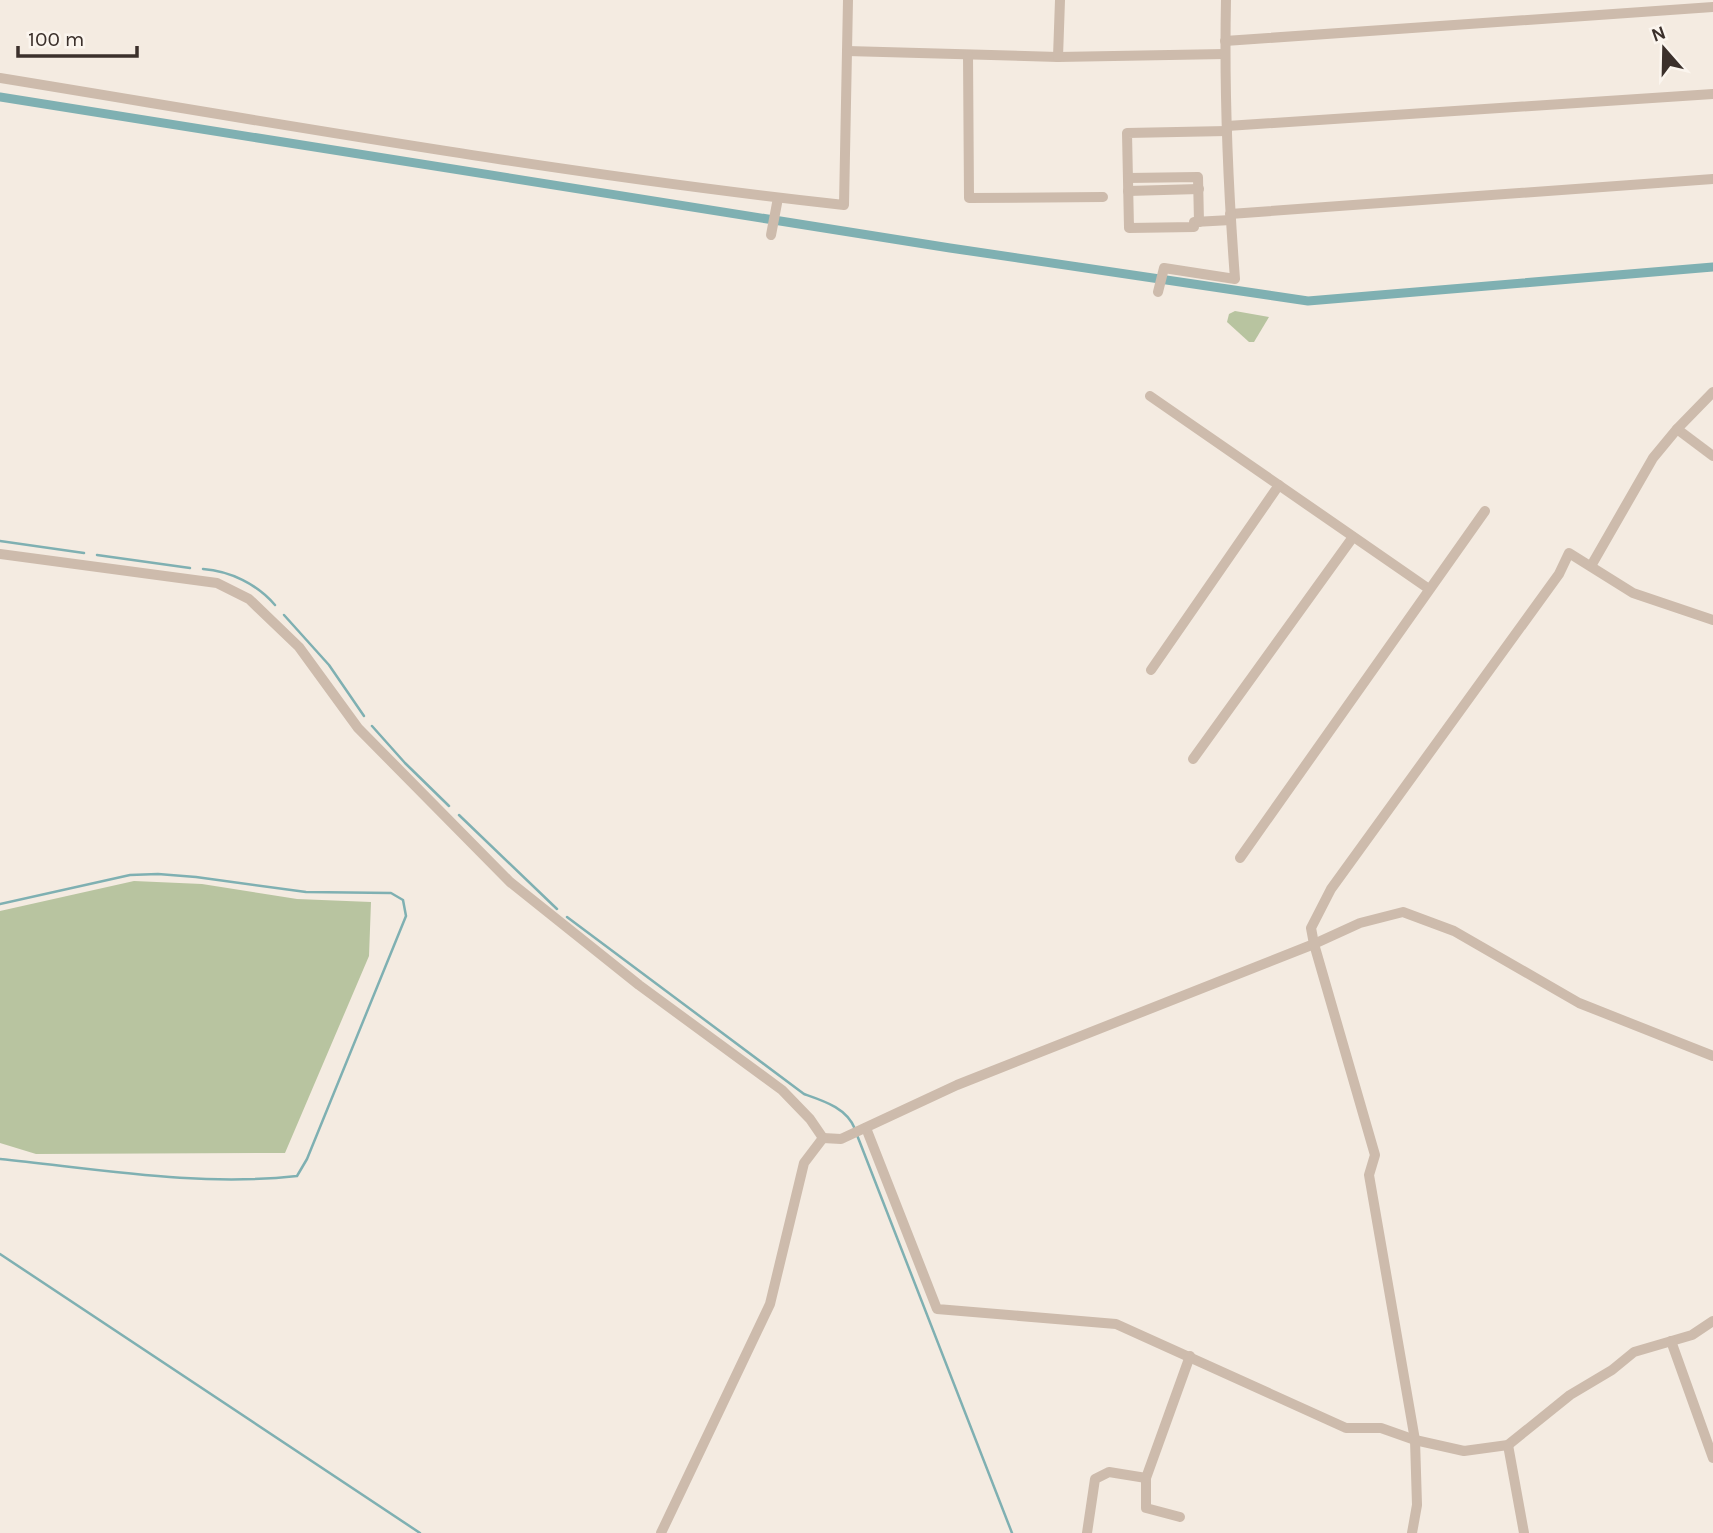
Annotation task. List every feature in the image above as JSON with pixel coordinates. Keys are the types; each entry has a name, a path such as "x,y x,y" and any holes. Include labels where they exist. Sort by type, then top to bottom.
{"street":[{"path":"0,78 461,153 844,205 848,0"},
{"path":"1058,57 1060,0"},
{"path":"1157,292 1164,268 1235,279 1227,128 1226,0"},
{"path":"1225,41 1713,7"},
{"path":"847,51 1058,57 1225,54"},
{"path":"968,55 969,198 1101,193"},
{"path":"1713,94 1227,128 1128,132 1129,228 1194,227 1194,222 1231,217 1713,179"},
{"path":"1128,178 1198,177 1199,222"},
{"path":"1128,191 1199,189"},
{"path":"771,235 778,198"},
{"path":"1591,566 1653,458 1676,429 1713,392"},
{"path":"1150,396 1429,589"},
{"path":"1676,429 1713,456"},
{"path":"1151,670 1279,485"},
{"path":"1240,858 1485,511"},
{"path":"1193,759 1353,537"},
{"path":"1412,1533 1417,1505 1415,1440 1368,1175 1375,1155 1311,928 1331,888 1559,574 1569,553 1633,593 1713,620"},
{"path":"0,554 218,583 249,598 299,647 358,728 510,882 639,985 782,1090 810,1119 823,1138"},
{"path":"823,1138 841,1139 957,1085 1314,944 1360,923 1403,912 1454,932 1579,1003 1713,1056"},
{"path":"859,1131 937,1309 1116,1324 1346,1428 1381,1428 1415,1440 1464,1451 1508,1445 1570,1395 1612,1370 1634,1352 1692,1335 1713,1321"},
{"path":"661,1533 769,1304 804,1163 823,1138"},
{"path":"1671,1341 1713,1458"},
{"path":"1180,1517 1146,1508 1146,1478 1189,1356"},
{"path":"1508,1445 1524,1533"},
{"path":"1087,1533 1095,1479 1109,1472 1146,1478"}],"green space":[{"path":"1235,311 1269,317 1254,342 1249,342 1227,322 1229,314"},
{"path":"134,881 202,884 297,899 371,902 369,956 285,1153 36,1154 0,1143 0,911"}],"waterway":[{"path":"0,97 950,248 1308,301 1713,267"},
{"path":"0,541 84,553"},
{"path":"97,555 190,568"},
{"path":"203,569 242,580 260,591 275,605"},
{"path":"284,615 329,665 364,716"},
{"path":"372,726 449,806"},
{"path":"459,815 557,909"},
{"path":"0,904 130,875 158,874 306,892 391,893 403,900 406,916 307,1159 297,1176 260,1179 186,1178 0,1159"},
{"path":"567,917 804,1094 841,1111 855,1129"},
{"path":"857,1135 1012,1533"},
{"path":"0,1254 420,1533"}]}
